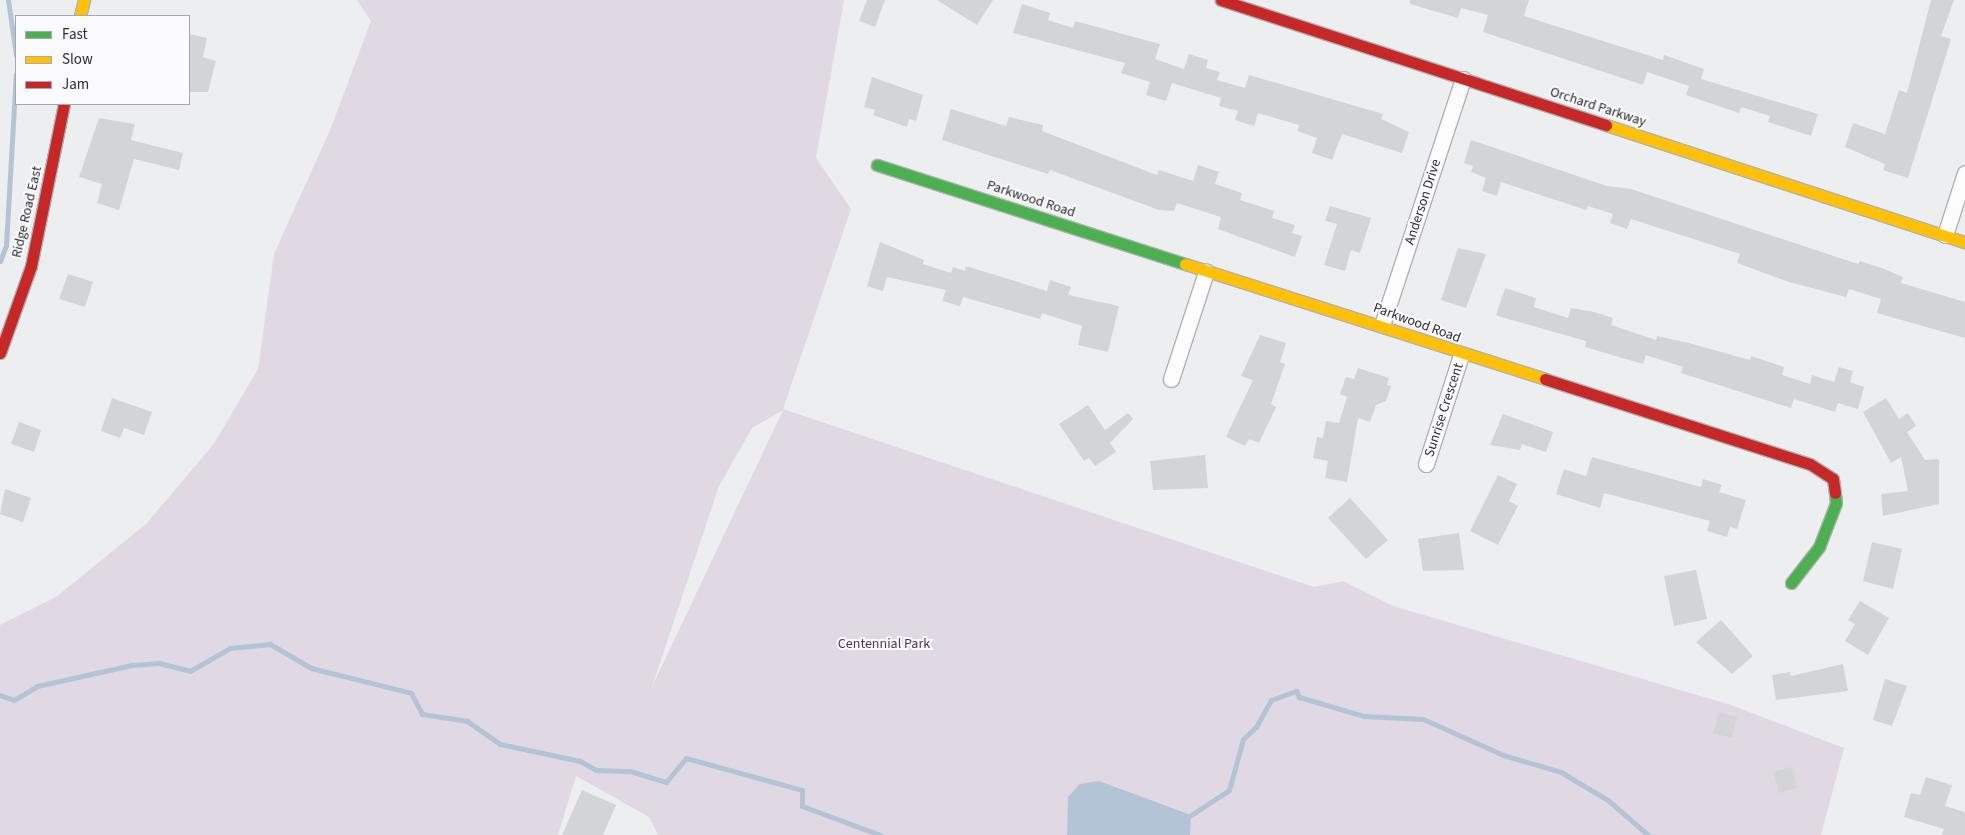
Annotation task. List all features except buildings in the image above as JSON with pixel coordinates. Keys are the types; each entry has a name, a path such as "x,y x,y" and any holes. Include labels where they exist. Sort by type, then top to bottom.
{"street":[{"path":"80,15 84,0"},
{"name":"Orchard Parkway","path":"1221,0 1965,242"},
{"name":"Anderson Drive","path":"1382,325 1463,79"},
{"name":"Ridge Road East","path":"0,353 31,266 64,105"},
{"name":"Parkwood Road","path":"877,164 1206,272 1382,325 1462,356 1810,464 1833,479 1836,503 1820,547 1791,583"},
{"path":"1945,235 1965,173"},
{"path":"1171,379 1206,272"},
{"name":"Sunrise Crescent","path":"1426,464 1462,356"}],"green space":[{"name":"Centennial Park","path":"357,0 844,0 816,158 851,209 783,409 1314,587 1343,581 1393,606 1731,705 1844,748 1821,835 658,835 649,817 576,776 558,835 0,835 0,625 56,597 146,524 213,445 258,369 274,254 331,128 371,21","holes":["783,410 652,687 719,486 752,428"]}],"water":[{"path":"1099,781 1191,815 1190,835 1067,835 1068,797 1080,784"}],"waterway":[{"path":"8,0 15,48"},
{"path":"0,261 6,245 15,91"},
{"path":"0,695 14,700 37,686 132,665 159,663 190,671 230,648 270,644 311,668 411,693 422,714 467,721 500,744 580,761 596,770 630,771 666,782 686,758 802,790 802,806 880,835"},
{"path":"1191,815 1229,790 1243,739 1256,727 1271,700 1296,691 1299,697 1364,716 1423,719 1503,755 1561,772 1609,801 1648,835"}],"traffic: fast":[{"path":"877,165 1185,264"},
{"path":"1791,583 1819,547 1836,503 1835,493"}],"traffic: slow":[{"path":"80,15 84,0"},
{"path":"1606,125 1965,242"},
{"path":"1185,264 1545,379"}],"traffic: jam":[{"path":"1221,0 1606,125"},
{"path":"0,353 31,266 64,105"},
{"path":"1545,379 1810,464 1833,479 1835,493"}]}
